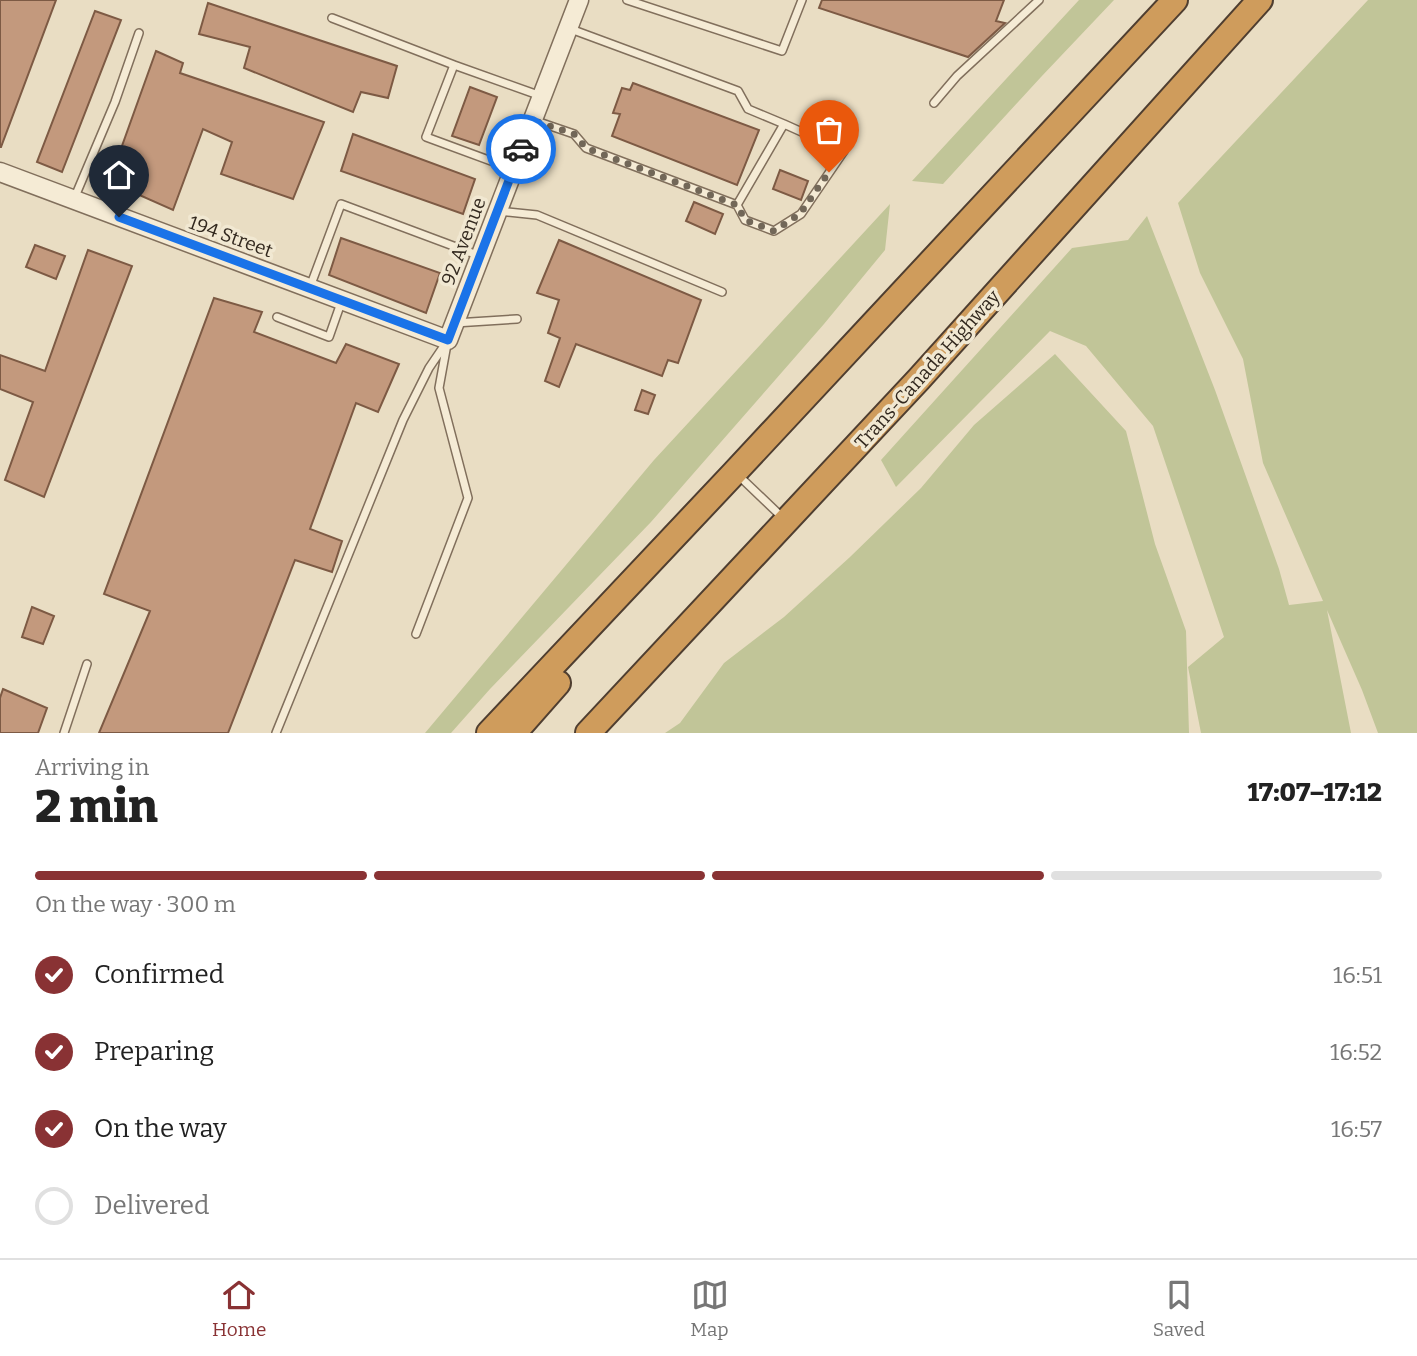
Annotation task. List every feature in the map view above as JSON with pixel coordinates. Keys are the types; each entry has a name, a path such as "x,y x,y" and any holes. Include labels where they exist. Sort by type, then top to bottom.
{"highway":[{"path":"489,733 1175,0"},
{"name":"Trans-Canada Highway","path":"588,733 928,369 1260,0"},
{"path":"514,733 616,618 715,494"}],"street":[{"name":"92 Avenue","path":"451,331 579,0"},
{"name":"194 Street","path":"0,172 343,300 451,331"}],"lane":[{"path":"627,0 782,51 802,0"},
{"path":"934,103 957,76 1039,0"},
{"path":"332,18 542,96"},
{"path":"532,120 574,134 586,148 737,205 745,220 774,231 800,214 844,151 748,109 738,91 568,28"},
{"path":"74,200 115,102 139,33"},
{"path":"454,65 426,137 513,169"},
{"path":"737,205 784,124"},
{"path":"310,288 341,204 480,257"},
{"path":"497,211 537,215 722,292"},
{"path":"277,317 329,337 343,300"},
{"path":"276,733 403,420 429,368 451,331 517,319"},
{"path":"416,634 468,498 439,388 451,331"},
{"path":"735,472 787,521"},
{"path":"64,733 87,664"}],"green space":[{"path":"1079,0 1114,0 943,184 912,181"},
{"path":"1368,0 1417,0 1417,733 1378,733 1327,610 1351,733 1201,733 1188,667 1224,637 1153,426 1086,346 1050,331 896,487 881,460 1072,248 1128,240 1147,216 1215,390 1279,569 1289,605 1323,601 1263,463 1243,359 1200,273 1178,203"},
{"path":"890,204 885,250 651,522 451,733 425,733 654,460"},
{"path":"1055,354 1126,431 1155,544 1186,631 1189,733 665,733 680,723 724,663 784,617 850,557 921,488 974,425"}],"building":[{"path":"0,0 56,0 1,147 0,147"},
{"path":"822,0 1004,0 996,21 1005,23 968,57 819,8"},
{"path":"208,3 397,66 388,98 361,92 353,112 244,68 250,47 199,34"},
{"path":"95,11 121,20 62,172 37,162"},
{"path":"156,51 183,63 180,73 324,122 293,199 221,174 232,142 203,129 173,210 135,193 108,185"},
{"path":"633,83 759,130 737,185 612,136 620,114 613,113 622,88 630,90"},
{"path":"470,87 497,97 479,145 452,136"},
{"path":"353,134 475,179 463,214 341,171"},
{"path":"780,170 808,181 801,200 773,189"},
{"path":"694,202 723,214 715,234 686,221"},
{"path":"341,238 440,273 426,313 329,275"},
{"path":"559,240 701,300 678,363 668,360 662,376 576,344 559,387 545,381 560,338 548,333 559,300 537,293"},
{"path":"35,245 65,256 56,279 26,267"},
{"path":"88,250 132,266 44,497 5,480 33,402 0,389 0,355 45,371"},
{"path":"214,298 262,312 254,332 336,363 346,344 399,364 378,412 356,403 310,529 342,541 332,572 295,560 228,733 99,733 150,611 104,594"},
{"path":"642,390 655,395 648,414 635,410"},
{"path":"32,607 54,616 43,644 22,637"},
{"path":"3,689 47,708 38,733 0,733 0,698"}],"way so far":[{"path":"521,149 532,120 574,134 586,148 737,205 745,220 774,231 800,214 829,172"}],"route":[{"path":"119,217 448,340 521,149"}]}
